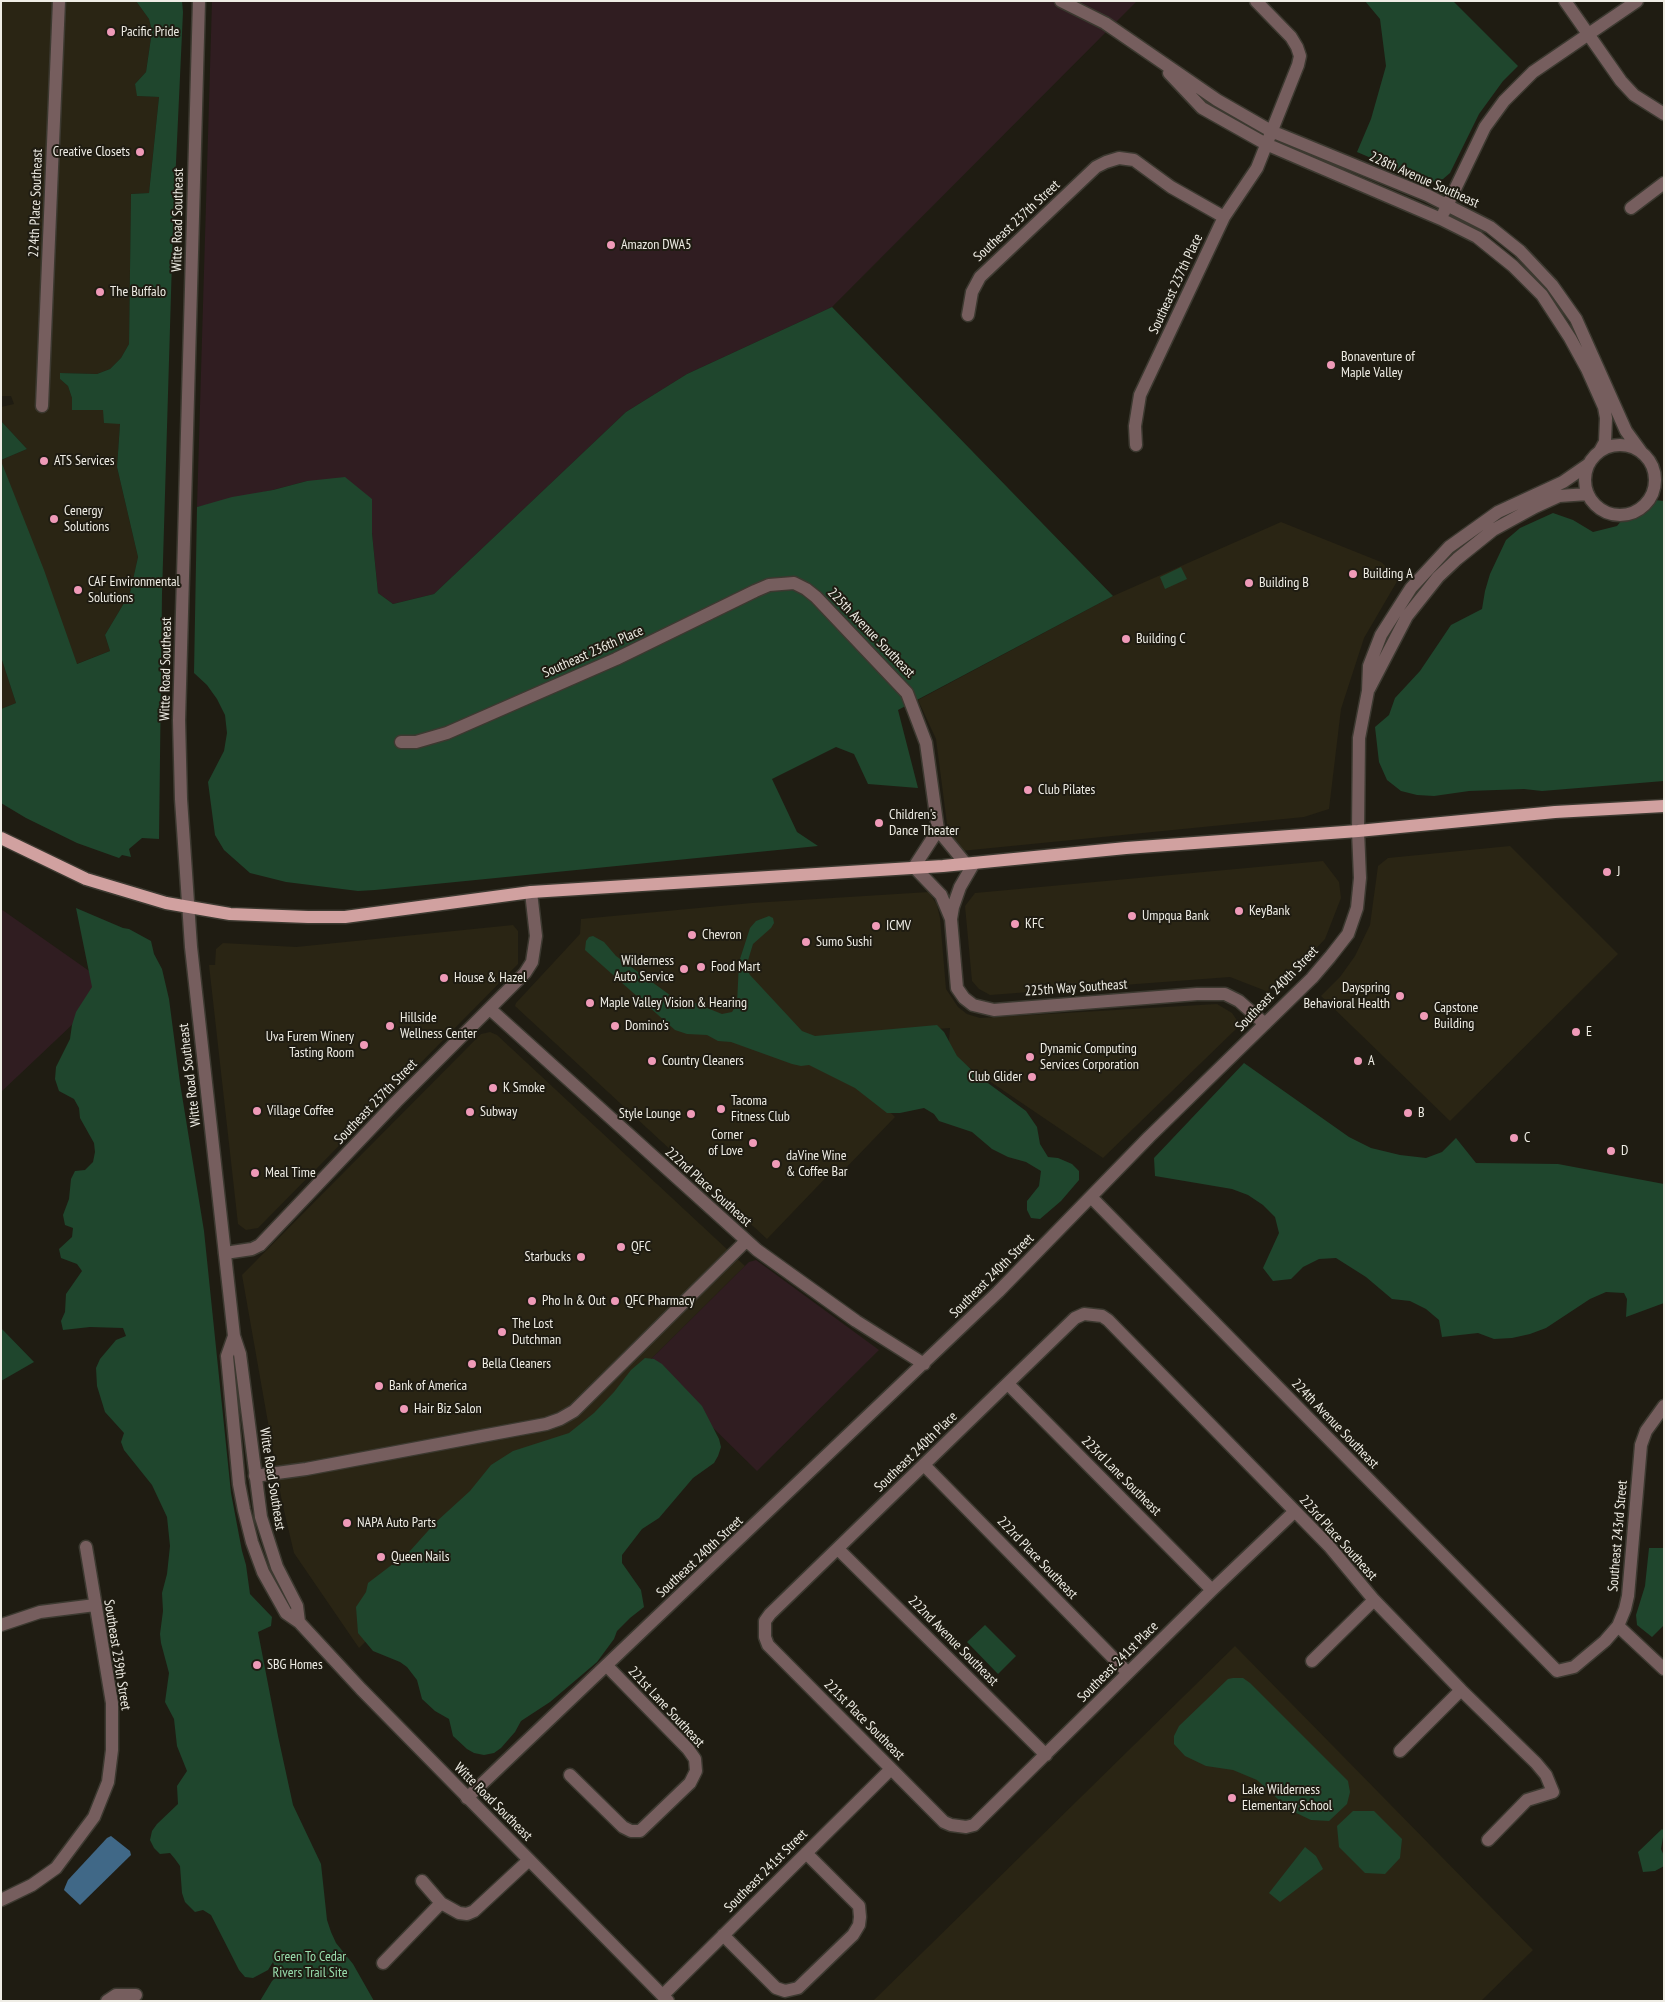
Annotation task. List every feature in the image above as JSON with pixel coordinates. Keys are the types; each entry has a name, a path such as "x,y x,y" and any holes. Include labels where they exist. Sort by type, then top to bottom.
{"main road":[{"path":"1,838 86,879 188,908 262,916 345,916 531,892 970,863 1126,848 1358,831 1555,812 1664,806"}],"street":[{"name":"224th Place Southeast","path":"42,406 59,1"},
{"name":"Witte Road Southeast","path":"199,1 179,720 180,799 191,946 234,1336 240,1354 260,1517 277,1567 297,1606 299,1622"},
{"name":"228th Avenue Southeast","path":"1062,1 1105,23 1217,100 1271,131 1426,195 1490,227 1520,251 1552,285 1576,319 1626,431 1642,453"},
{"name":"Southeast 237th Place","path":"1136,445 1135,426 1140,395 1224,217 1249,182 1294,78 1300,56 1298,47 1291,37 1256,1"},
{"path":"1565,1 1621,81 1634,95 1664,114"},
{"path":"1441,219 1486,127 1504,101 1533,72 1637,1"},
{"name":"228th Avenue Southeast","path":"1156,58 1202,108 1266,144 1441,219 1476,237 1513,266 1542,295 1570,338 1604,407 1607,432 1600,452"},
{"name":"Southeast 237th Street","path":"968,315 972,292 980,277 1096,167 1106,162 1119,158 1134,160 1171,187 1224,217"},
{"path":"1631,208 1664,183"},
{"path":"1623,446 1636,449 1642,453 1658,469 1655,476 1658,494 1636,511 1620,515 1604,511 1598,507 1588,494 1586,480 1590,464 1600,452 1608,448 1623,446"},
{"name":"Southeast 240th Street","path":"467,1798 924,1364 998,1292 1149,1137 1312,978 1348,934 1357,908 1360,878 1358,831 1359,738 1368,691 1368,666 1381,635 1411,588 1449,547 1498,512 1563,482 1590,464"},
{"name":"Southeast 240th Street","path":"1368,691 1407,616 1456,558 1493,530 1535,507 1559,496 1588,494"},
{"name":"Southeast 236th Place","path":"402,742 416,742 447,732 616,659 755,591 769,585 794,583"},
{"name":"225th Avenue Southeast","path":"794,583 816,597 908,693 926,743 938,830"},
{"path":"938,830 970,863 953,907 951,918 941,896 914,867 938,830"},
{"name":"Southeast 237th Street","path":"225,1253 252,1249 260,1245 390,1108 525,973 532,962 536,936 531,892"},
{"name":"225th Way Southeast","path":"951,918 957,988 968,1002 980,1008 994,1010 1197,994 1225,994 1239,1001 1265,1024"},
{"name":"222nd Place Southeast","path":"490,1009 746,1241 856,1320 924,1364"},
{"name":"224th Avenue Southeast","path":"1091,1197 1557,1671"},
{"path":"231,1400 239,1411 244,1460 255,1476 306,1469 546,1424 574,1411 746,1241"},
{"name":"Southeast 240th Place","path":"765,1621 1074,1318 1084,1314 1092,1314"},
{"name":"223rd Place Southeast","path":"1092,1314 1102,1316 1108,1320 1329,1546 1374,1600 1546,1775 1552,1792 1527,1800 1488,1840"},
{"name":"Witte Road Southeast","path":"234,1336 227,1356 239,1484 252,1542 274,1595 286,1613 299,1622 360,1689 666,1998"},
{"name":"223rd Lane Southeast","path":"1008,1384 1212,1590"},
{"name":"Southeast 243rd Street","path":"1557,1671 1574,1667 1605,1641 1618,1626 1628,1596 1641,1445 1646,1431 1664,1406"},
{"name":"222rd Place Southeast","path":"924,1465 1128,1673"},
{"name":"Southeast 241st Place","path":"959,1827 974,1825 1212,1590 1294,1512"},
{"name":"Southeast 239th Street","path":"1,1900 32,1885 56,1868 94,1817 108,1782 112,1750 112,1703 86,1547"},
{"name":"222nd Avenue Southeast","path":"838,1549 1046,1755"},
{"path":"1312,1660 1374,1600"},
{"path":"1,1625 40,1612 95,1605"},
{"name":"221st Place Southeast","path":"765,1621 765,1637 768,1645 944,1822 959,1827"},
{"path":"1618,1626 1664,1669"},
{"name":"221st Lane Southeast","path":"570,1776 623,1827 631,1831 640,1830 690,1783 696,1772 695,1759 688,1749 607,1666"},
{"path":"1400,1751 1461,1690"},
{"name":"Southeast 241st Street","path":"666,1998 723,1935 891,1769"},
{"path":"723,1935 776,1988 785,1991 798,1988 853,1935 859,1925 859,1906 806,1853"},
{"path":"422,1881 441,1903 459,1913 467,1914 474,1911 528,1860"},
{"path":"383,1963 441,1903"},
{"path":"107,2001 116,1995 136,1995"}],"shaded area":[{"path":"1,1 136,1 149,19 152,31 146,72 135,84 138,96 159,97 149,193 131,194 129,344 121,358 110,369 97,374 61,373 60,379 68,386 72,398 104,410 120,424 117,467 138,557 130,593 105,635 110,651 74,665 1,463 1,460 27,449 1,421 1,407 14,404 11,396 1,396"},
{"path":"212,1 1137,1 832,307 687,374 626,412 434,594 393,604 378,593 372,533 372,499 307,481 197,507"},
{"path":"1281,522 1381,562 1399,578 1364,638 1341,709 1329,809 1304,817 961,851 950,847 936,739 918,700 1113,596"},
{"path":"1,657 16,703 1,709"},
{"path":"1510,846 1618,954 1450,1121 1321,996 1340,977 1355,956 1370,925 1378,866 1388,858"},
{"path":"1323,861 1339,882 1341,898 1325,939 1284,982 1273,990 1266,991 1230,977 990,995 979,989 972,981 965,906 975,893"},
{"path":"929,892 937,905 940,918 946,989 958,1007 967,1014 980,1018 1217,1004 1232,1013 1238,1022 1236,1029 1103,1158 948,1053 950,1028 805,1039 741,1020 859,1082 895,1117 842,1172 836,1167 767,1239 515,1006 580,934 581,919 752,903"},
{"path":"1,909 112,987 1,1092"},
{"path":"513,925 518,931 518,964 258,1228 246,1230 238,1224 209,965 215,965 216,949 223,943 296,947"},
{"path":"490,1032 497,1035 745,1266 359,1648 294,1553 282,1502 242,1275 481,1034"},
{"path":"756,1260 879,1350 757,1471 647,1363 749,1262"},
{"name":"Lake Wilderness Elementary School","path":"1235,1646 1533,1950 1481,2001 873,2001"}],"green space":[{"path":"136,1 182,1 183,12 173,227 162,594 159,839 142,838 129,849 131,857 122,855 119,858 77,843 26,818 1,803 1,709 16,703 1,657 1,461 44,570 77,664 110,651 105,635 130,593 138,557 117,467 120,424 104,423 103,410 72,410 72,398 68,386 60,379 60,373 97,374 110,369 121,358 129,344 131,194 149,193 159,97 137,96 135,84 146,72 152,31 149,19"},
{"path":"1365,1 1453,1 1518,66 1503,81 1479,114 1450,173 1443,179 1435,182 1425,181 1357,152 1371,119 1386,66 1380,19"},
{"path":"832,307 1113,596 898,710 918,788 868,784 854,754 836,747 772,779 797,832 818,846 375,890 358,891 286,882 250,873 224,850 215,835 208,782 224,751 227,733 225,715 207,685 194,673 197,507 232,497 273,490 307,481 345,477 372,499 372,533 378,593 393,604 434,594 626,412 687,374"},
{"path":"1,421 27,449 1,460"},
{"path":"1646,499 1664,501 1664,781 1542,791 1524,789 1469,791 1434,796 1417,795 1401,791 1387,780 1379,762 1375,727 1389,715 1395,698 1420,671 1451,625 1482,609 1490,574 1506,540 1520,528 1553,513 1573,520 1593,532 1617,526 1635,504"},
{"path":"1181,567 1187,579 1165,589 1160,577"},
{"name":"Green To Cedar Rivers Trail Site","path":"76,908 129,929 151,941 154,954 162,969 169,999 180,1083 204,1231 231,1493 250,1594 272,1617 271,1626 258,1632 278,1736 293,1805 321,1864 327,1920 331,1932 336,1943 353,1964 374,2001 260,2001 272,1981 278,1975 273,1962 268,1970 253,1978 245,1977 239,1970 211,1915 203,1910 195,1912 185,1902 182,1893 180,1866 170,1853 160,1854 150,1840 152,1831 157,1824 178,1804 177,1786 187,1771 177,1746 174,1719 165,1702 169,1673 160,1634 163,1611 162,1593 167,1574 170,1546 167,1517 152,1485 124,1450 121,1442 124,1433 105,1412 97,1386 96,1368 100,1359 116,1340 126,1336 123,1328 90,1327 63,1330 61,1321 65,1312 66,1294 82,1271 77,1264 61,1258 59,1249 72,1237 73,1228 65,1225 63,1215 69,1199 71,1179 75,1171 85,1170 93,1162 95,1152 94,1143 80,1118 79,1108 74,1099 59,1091 55,1079 56,1067 70,1039 76,1012 92,987"},
{"path":"769,916 773,918 774,923 753,944 746,967 750,975 802,1031 815,1036 937,1025 944,1032 957,1056 977,1075 1026,1111 1037,1127 1040,1144 1048,1157 1058,1158 1072,1164 1079,1171 1079,1180 1061,1201 1040,1219 1031,1218 1027,1210 1027,1201 1039,1186 1041,1171 1026,1162 1008,1157 992,1149 972,1132 939,1121 934,1114 924,1108 900,1113 887,1113 855,1088 809,1065 792,1064 731,1042 718,1041 707,1035 687,1034 675,1030 585,950 586,941 589,937 593,936 604,942 616,956 674,998 685,999 722,1014 732,1012 737,1004 739,962 750,928 756,921"},
{"path":"1244,1063 1349,1137 1371,1148 1400,1155 1426,1158 1442,1152 1456,1138 1476,1163 1558,1164 1664,1184 1664,1303 1626,1317 1627,1299 1624,1293 1606,1292 1590,1299 1546,1328 1530,1334 1494,1339 1478,1333 1442,1337 1439,1320 1426,1309 1410,1301 1392,1299 1366,1277 1336,1258 1319,1259 1303,1267 1291,1279 1273,1281 1263,1268 1279,1233 1275,1217 1263,1205 1248,1195 1232,1189 1155,1176 1154,1158"},
{"path":"1,1328 34,1362 1,1381"},
{"path":"645,1358 654,1359 662,1364 702,1406 719,1439 721,1447 718,1456 714,1463 693,1478 659,1518 642,1529 622,1555 622,1563 641,1590 644,1607 617,1631 614,1639 597,1662 550,1702 521,1721 515,1732 501,1748 494,1753 484,1755 474,1753 453,1736 449,1719 435,1711 422,1699 417,1680 407,1667 400,1662 373,1651 358,1633 356,1607 366,1592 368,1583 410,1551 436,1522 470,1491 491,1465 513,1451 569,1433 594,1413 631,1370"},
{"path":"1649,1548 1664,1548 1664,1625 1652,1637 1637,1625 1636,1615 1645,1586"},
{"path":"985,1625 1016,1656 998,1674 967,1642"},
{"path":"1243,1678 1250,1683 1348,1781 1350,1792 1347,1804 1329,1821 1311,1820 1290,1810 1257,1780 1233,1770 1206,1766 1185,1756 1174,1744 1174,1736 1179,1726 1228,1679"},
{"path":"1353,1811 1374,1811 1402,1839 1400,1858 1385,1874 1365,1873 1339,1847 1337,1826"},
{"path":"1662,1829 1664,1831 1661,1849 1664,1856 1664,1866 1655,1871 1643,1872 1638,1852"},
{"path":"1305,1847 1316,1856 1323,1869 1280,1902 1269,1893"}],"water":[{"path":"111,1836 130,1851 131,1855 80,1905 64,1890 68,1880"}],"place":[{"name":"Pacific Pride","path":"111,32"},
{"name":"Creative Closets","path":"140,152"},
{"name":"Amazon DWA5","path":"611,245"},
{"name":"The Buffalo","path":"100,292"},
{"name":"Bonaventure of Maple Valley","path":"1331,365"},
{"name":"ATS Services","path":"44,461"},
{"name":"Cenergy Solutions","path":"54,519"},
{"name":"Building A","path":"1353,574"},
{"name":"Building B","path":"1249,583"},
{"name":"CAF Environmental Solutions","path":"78,590"},
{"name":"Building C","path":"1126,639"},
{"name":"Club Pilates","path":"1028,790"},
{"name":"Children's Dance Theater","path":"879,823"},
{"name":"J","path":"1607,872"},
{"name":"KeyBank","path":"1239,911"},
{"name":"Umpqua Bank","path":"1132,916"},
{"name":"KFC","path":"1015,924"},
{"name":"ICMV","path":"876,926"},
{"name":"Chevron","path":"692,935"},
{"name":"Sumo Sushi","path":"806,942"},
{"name":"Food Mart","path":"701,967"},
{"name":"Wilderness Auto Service","path":"684,969"},
{"name":"House & Hazel","path":"444,978"},
{"name":"Dayspring Behavioral Health","path":"1400,996"},
{"name":"Maple Valley Vision & Hearing","path":"590,1003"},
{"name":"Capstone Building","path":"1424,1016"},
{"name":"Hillside Wellness Center","path":"390,1026"},
{"name":"Domino's","path":"615,1026"},
{"name":"E","path":"1576,1032"},
{"name":"Uva Furem Winery Tasting Room","path":"364,1045"},
{"name":"Dynamic Computing Services Corporation","path":"1030,1057"},
{"name":"Country Cleaners","path":"652,1061"},
{"name":"A","path":"1358,1061"},
{"name":"Club Glider","path":"1032,1077"},
{"name":"K Smoke","path":"493,1088"},
{"name":"Tacoma Fitness Club","path":"721,1109"},
{"name":"Village Coffee","path":"257,1111"},
{"name":"Subway","path":"470,1112"},
{"name":"B","path":"1408,1113"},
{"name":"Style Lounge","path":"691,1114"},
{"name":"C","path":"1514,1138"},
{"name":"Corner of Love","path":"753,1143"},
{"name":"D","path":"1611,1151"},
{"name":"daVine Wine & Coffee Bar","path":"776,1164"},
{"name":"Meal Time","path":"255,1173"},
{"name":"QFC","path":"621,1247"},
{"name":"Starbucks","path":"581,1257"},
{"name":"Pho In & Out","path":"532,1301"},
{"name":"QFC Pharmacy","path":"615,1301"},
{"name":"The Lost Dutchman","path":"502,1332"},
{"name":"Bella Cleaners","path":"472,1364"},
{"name":"Bank of America","path":"379,1386"},
{"name":"Hair Biz Salon","path":"404,1409"},
{"name":"NAPA Auto Parts","path":"347,1523"},
{"name":"Queen Nails","path":"381,1557"},
{"name":"SBG Homes","path":"257,1665"},
{"name":"Lake Wilderness Elementary School","path":"1232,1798"}]}
